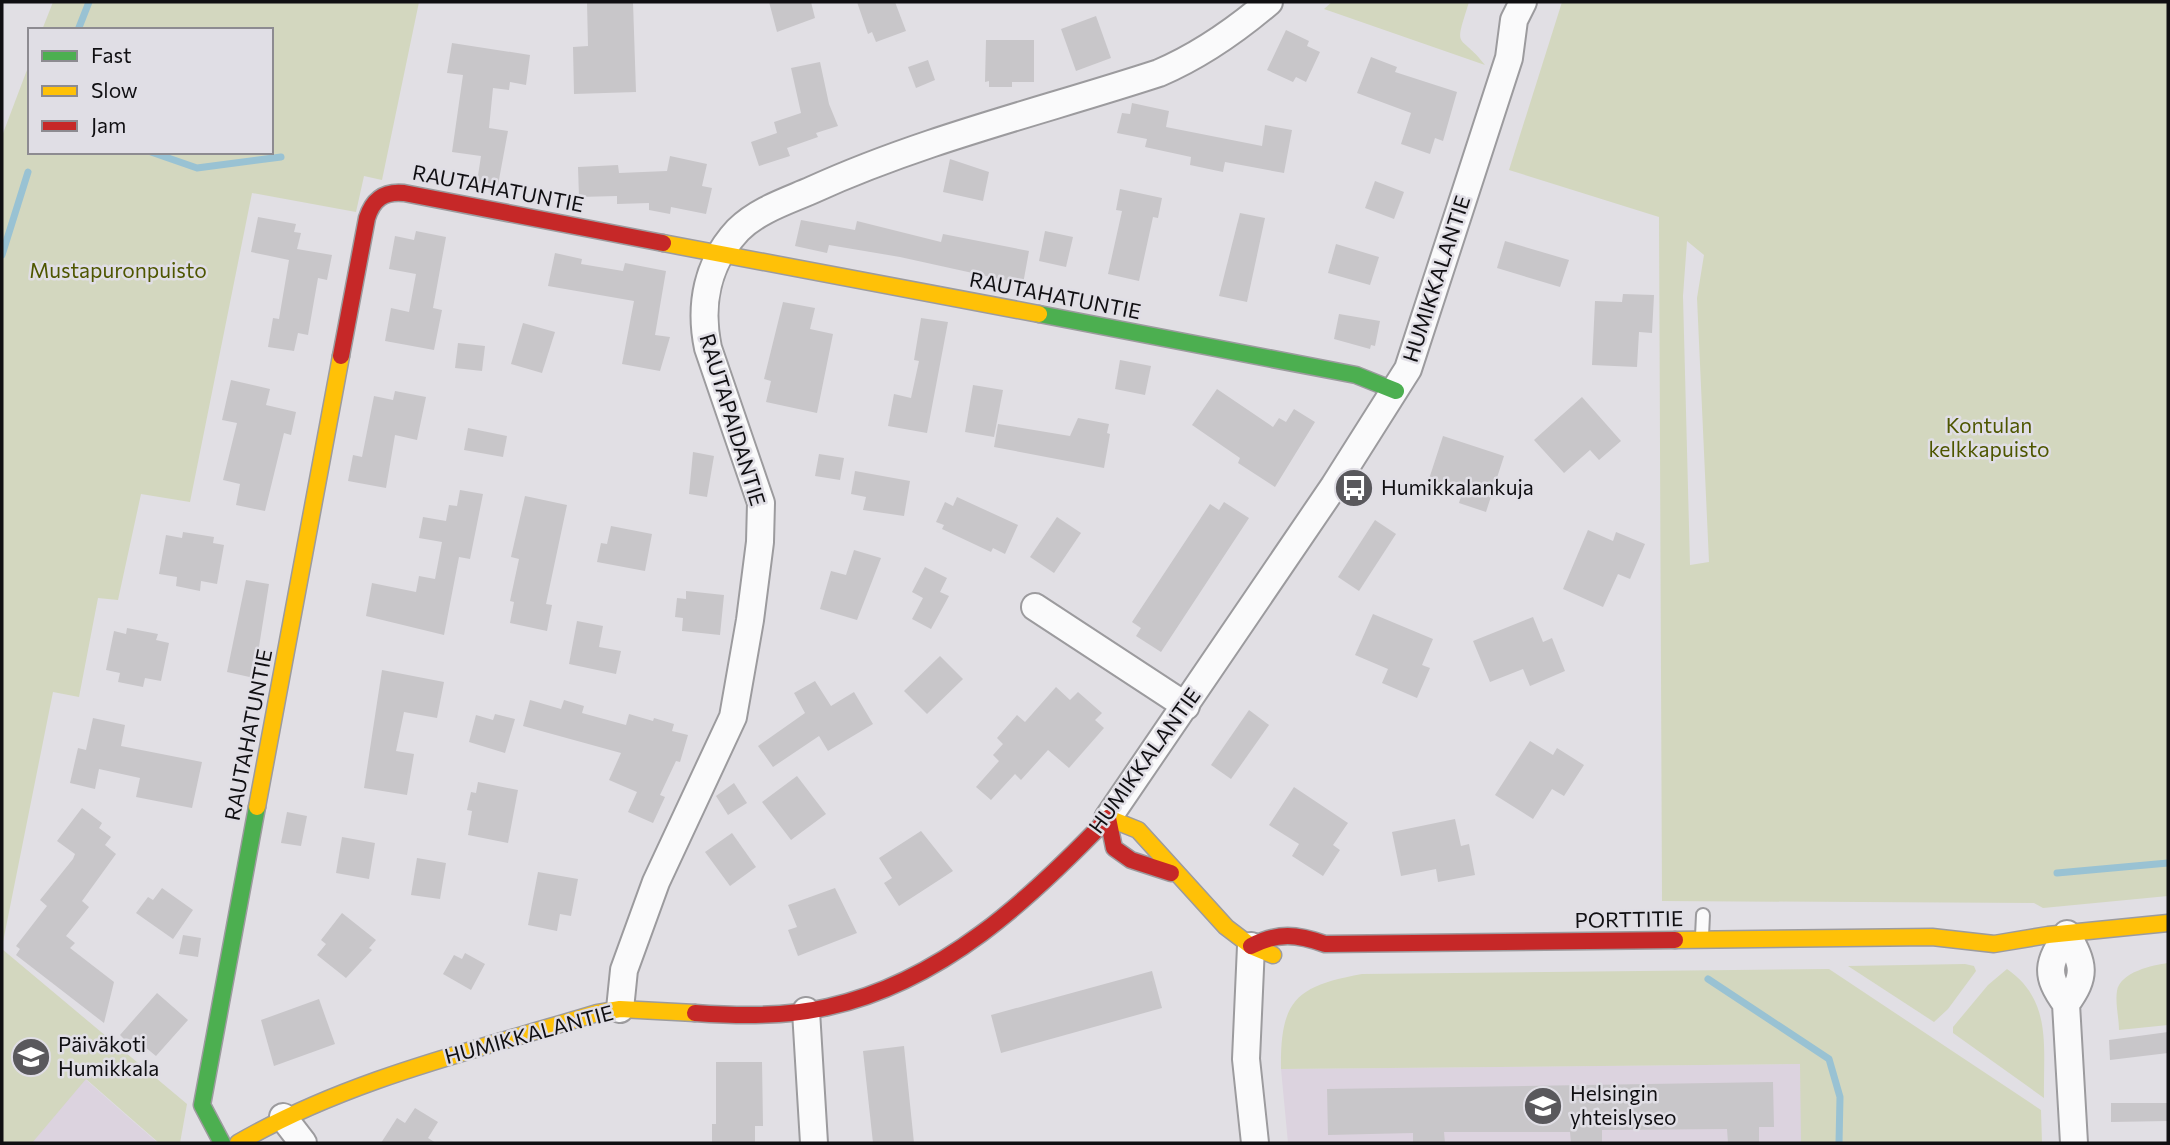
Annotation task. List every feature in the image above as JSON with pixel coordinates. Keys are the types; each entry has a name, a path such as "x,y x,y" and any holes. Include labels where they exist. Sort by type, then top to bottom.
{"street":[{"name":"RAUTAPAIDANTIE","path":"620,1009 624,970 656,882 733,717 750,620 760,542 761,503 703,326 703,307 709,276 722,253 737,232 765,211 901,152 1159,73 1224,38 1269,2"},
{"name":"HUMIKKALANTIE","path":"238,1143 283,1117 451,1055 576,1018 620,1009 747,1015 806,1011 895,986 955,953 1053,873 1108,818 1396,391 1414,355 1508,58 1514,20 1523,2"},
{"name":"RAUTAHATUNTIE","path":"222,1143 202,1105 369,210 382,195 393,191 1356,375 1396,391"},
{"path":"1035,607 1186,706"},
{"name":"PORTTITIE","path":"1108,818 1114,848 1131,860 1165,869 1186,883"},
{"name":"PORTTITIE","path":"1108,818 1138,830 1226,927 1251,946 1272,955 1302,953 1325,944 1932,937 1994,944 2058,934 2168,923"},
{"name":"PORTTITIE","path":"1932,937 1986,926"},
{"name":"PORTTITIE","path":"2004,927 2058,934"},
{"path":"2058,934 2050,960 2053,986 2066,1004 2074,1143"},
{"path":"1251,946 1247,1059 1255,1143"},
{"path":"806,1011 814,1143"},
{"path":"283,1117 303,1143"}],"lane":[{"path":"1702,940 1703,915"}],"shaded area":[{"name":"Päiväkoti Humikkala","path":"15,1017 127,1116 158,1143 2,1143"},
{"name":"Helsingin yhteislyseo","path":"1801,1064 1801,1143 1288,1143 1281,1069"}],"green space":[{"name":"Mustapuronpuisto","path":"53,2 419,2 382,180 364,176 356,212 252,193 190,502 141,494 118,600 98,598 79,697 53,692 2,947 2,136 28,67 28,154 273,154 273,28 43,28"},
{"path":"1332,2 1469,2 1461,29 1461,40 1485,65 1324,9"},
{"name":"Kontulan kelkkapuisto","path":"1562,2 2168,2 2168,896 2043,908 2034,903 1662,901 1659,217 1509,170","holes":["1687,241 1704,255 1697,298 1709,562 1690,565 1683,296"]},
{"path":"2,949 187,1104 180,1143 159,1143 86,1079 32,1143 2,1143"},
{"path":"2168,963 2168,1025 2119,1030 2119,984 2130,974"},
{"path":"1848,966 1974,966 1976,971 1948,1009 1934,1022"},
{"path":"1829,969 2041,1110 2042,1143 1801,1143 1800,1064 1281,1069 1284,1027 1296,1000 1321,984 1362,974"},
{"path":"2007,969 2022,982 2039,1011 2044,1044 2044,1098 1953,1033 1953,1027 1988,985"}],"building":[{"path":"587,2 633,2 636,92 574,94 573,47 588,46"},
{"path":"769,2 811,2 815,18 777,32"},
{"path":"857,2 895,2 906,31 876,42 872,32 868,34"},
{"path":"1096,16 1111,58 1076,71 1061,29"},
{"path":"1286,30 1309,41 1307,46 1320,52 1306,82 1296,77 1293,82 1267,70"},
{"path":"986,40 1034,40 1034,82 1012,82 1012,87 989,87 989,81 985,82"},
{"path":"452,43 530,55 526,85 510,82 509,90 493,88 489,128 508,131 498,185 477,182 481,156 452,152 463,75 447,73"},
{"path":"1371,57 1397,67 1395,72 1457,92 1443,141 1435,138 1430,154 1401,144 1411,113 1357,93"},
{"path":"928,60 935,80 916,88 908,67"},
{"path":"820,62 829,104 838,126 816,133 818,137 787,148 790,156 759,166 751,142 777,133 774,122 801,113 791,68"},
{"path":"1132,103 1169,111 1166,127 1262,146 1265,125 1292,130 1284,173 1225,162 1223,172 1190,165 1191,157 1145,147 1147,139 1117,133 1122,113 1130,114"},
{"path":"670,156 707,164 702,186 712,188 706,214 671,207 670,214 649,210 649,203 617,204 617,196 579,197 578,167 618,165 619,173 667,171"},
{"path":"950,159 989,172 983,201 943,192"},
{"path":"1375,181 1404,192 1394,219 1365,208"},
{"path":"1120,189 1162,198 1158,218 1153,217 1139,281 1108,274 1122,211 1116,210"},
{"path":"1240,213 1265,218 1247,302 1219,296"},
{"path":"258,217 296,224 294,232 301,233 297,249 332,255 327,280 318,278 308,335 298,333 294,351 268,347 273,318 279,319 289,260 251,252"},
{"path":"801,220 855,230 857,221 941,242 943,234 1029,251 1023,284 900,257 829,245 827,253 795,246"},
{"path":"416,231 446,237 433,308 442,310 434,350 385,341 391,308 409,312 416,274 389,269 395,236 414,240"},
{"path":"1045,231 1073,237 1066,267 1039,261"},
{"path":"1505,241 1569,260 1560,287 1497,268"},
{"path":"1336,244 1379,257 1370,285 1328,273"},
{"path":"555,253 582,259 581,264 623,271 625,263 666,271 655,335 670,337 660,371 622,364 634,301 548,286"},
{"path":"1623,294 1654,295 1652,333 1639,332 1637,367 1592,365 1595,301 1622,302"},
{"path":"783,302 815,308 810,329 833,334 817,413 766,402 771,381 764,379"},
{"path":"1339,314 1380,321 1375,346 1371,345 1370,349 1334,339"},
{"path":"921,318 948,322 927,433 888,426 894,394 911,398 919,361 914,360"},
{"path":"523,323 555,332 542,373 511,364"},
{"path":"458,343 485,346 482,371 455,368"},
{"path":"1120,360 1151,366 1145,395 1115,389"},
{"path":"231,380 270,389 266,405 296,412 291,435 284,433 265,511 236,505 240,484 223,480 237,423 222,420"},
{"path":"973,385 1003,390 994,437 965,432"},
{"path":"1217,389 1273,427 1279,418 1286,422 1294,409 1315,422 1275,487 1238,463 1240,458 1192,425"},
{"path":"395,391 426,397 417,440 395,435 386,488 348,481 353,455 362,457 374,396 393,400"},
{"path":"1582,397 1621,441 1599,460 1590,450 1564,473 1534,440"},
{"path":"1078,418 1109,424 1107,433 1110,434 1104,468 994,447 998,424 1070,436"},
{"path":"468,428 507,436 503,457 464,450"},
{"path":"1443,436 1504,456 1486,512 1459,503 1463,490 1429,479"},
{"path":"693,452 714,456 707,497 689,494"},
{"path":"819,454 844,458 840,480 815,476"},
{"path":"855,471 910,481 904,516 863,510 866,497 851,494"},
{"path":"460,490 483,494 470,559 459,557 444,635 366,616 372,583 416,592 419,576 435,579 442,542 419,538 423,517 446,521 449,505 457,506"},
{"path":"525,496 567,505 546,604 552,605 547,631 510,623 514,602 510,601 519,559 511,557"},
{"path":"957,497 1018,525 1005,554 993,548 991,552 942,529 944,525 936,522 945,502 953,506"},
{"path":"1224,502 1249,518 1161,652 1136,636 1141,628 1132,622 1210,504 1219,510"},
{"path":"1057,517 1081,533 1054,573 1030,557"},
{"path":"1375,520 1396,534 1359,591 1338,577"},
{"path":"611,526 652,534 645,571 597,562 601,543 607,544"},
{"path":"1588,530 1613,541 1616,532 1645,544 1630,579 1618,574 1603,607 1563,589"},
{"path":"183,532 214,537 213,543 224,545 217,584 201,581 200,591 176,586 177,577 159,574 166,535 182,538"},
{"path":"854,550 881,558 857,620 820,609 831,571 846,575"},
{"path":"925,567 947,578 940,592 949,596 931,629 912,619 923,598 912,592"},
{"path":"246,580 269,584 254,678 227,672"},
{"path":"686,591 724,595 720,635 682,631 683,618 675,617 677,598 686,599"},
{"path":"1373,614 1433,639 1422,665 1430,668 1417,698 1382,683 1388,669 1355,655"},
{"path":"1533,617 1543,642 1552,638 1565,671 1530,686 1523,669 1490,682 1473,641"},
{"path":"577,621 603,626 599,647 621,651 616,674 569,664"},
{"path":"127,628 158,634 156,640 169,643 161,681 145,678 143,687 118,682 120,673 106,670 114,631 126,634"},
{"path":"940,656 963,679 927,714 904,691"},
{"path":"382,670 444,682 437,718 404,712 396,751 414,754 407,795 364,788"},
{"path":"815,681 831,706 854,692 873,724 828,751 819,736 773,767 758,746 805,713 794,693"},
{"path":"1056,687 1070,700 1078,692 1102,713 1095,720 1104,728 1069,768 1048,750 1021,780 1015,774 991,800 976,787 999,761 993,755 1003,744 997,738 1017,715 1025,722"},
{"path":"530,700 561,709 564,700 584,706 582,713 626,725 629,714 653,721 654,718 674,724 672,731 688,735 680,762 676,761 660,795 665,797 653,823 628,812 637,792 609,780 621,753 523,726"},
{"path":"1249,710 1269,725 1231,779 1211,765"},
{"path":"495,714 515,719 505,753 469,742 476,715 493,720"},
{"path":"93,718 125,725 121,746 202,762 192,808 136,797 140,778 99,769 95,789 70,783 78,748 86,750"},
{"path":"1530,741 1553,755 1557,748 1584,765 1564,796 1552,789 1533,819 1495,795"},
{"path":"797,776 826,814 791,840 762,802"},
{"path":"478,782 518,790 508,843 468,835 472,811 467,810 471,792 476,793"},
{"path":"734,783 747,803 728,815 716,796"},
{"path":"1294,787 1348,823 1333,845 1340,850 1323,876 1292,856 1299,844 1269,825"},
{"path":"82,808 102,823 99,828 111,837 105,845 116,854 82,901 89,907 66,936 75,943 70,948 114,982 104,1023 16,955 20,949 16,946 47,906 40,900 73,859 75,854 57,841"},
{"path":"287,812 307,816 301,846 281,843"},
{"path":"1455,819 1461,846 1469,844 1475,875 1438,882 1436,869 1401,876 1392,832"},
{"path":"921,831 953,871 899,906 884,883 892,878 879,858"},
{"path":"732,833 756,867 730,886 705,852"},
{"path":"342,837 375,843 369,879 336,873"},
{"path":"417,858 446,863 440,899 411,895"},
{"path":"538,872 578,879 571,916 560,914 557,931 528,925"},
{"path":"162,888 193,910 173,939 136,913 148,897 153,900"},
{"path":"835,888 857,933 798,956 788,930 797,927 788,905"},
{"path":"342,913 376,940 369,948 372,950 346,978 317,955 326,944 321,940"},
{"path":"183,935 201,938 198,957 179,954"},
{"path":"465,953 485,964 471,990 443,974 454,955 462,959"},
{"path":"1152,971 1162,1008 1001,1053 991,1015"},
{"path":"157,993 188,1020 156,1056 145,1047 139,1054 120,1035"},
{"path":"319,999 335,1044 274,1066 261,1020"},
{"path":"2168,1032 2168,1053 2110,1060 2109,1040"},
{"path":"904,1046 914,1143 873,1143 863,1051"},
{"path":"716,1062 762,1062 763,1126 755,1126 755,1143 712,1143 712,1124 716,1124"},
{"path":"1773,1082 1774,1127 1759,1127 1759,1143 1728,1143 1727,1129 1602,1130 1602,1143 1571,1143 1570,1132 1444,1132 1445,1143 1413,1143 1413,1133 1328,1135 1327,1089"},
{"path":"2111,1103 2168,1103 2168,1121 2111,1122"},
{"path":"415,1108 438,1122 428,1138 436,1143 381,1143 397,1118 405,1123"}],"waterway":[{"path":"79,28 89,2"},
{"path":"157,154 197,168 281,157"},
{"path":"2,255 28,172"},
{"path":"2057,873 2168,863"},
{"path":"1708,979 1829,1059 1840,1097 1839,1143"}],"traffic: fast":[{"path":"1039,314 1356,375 1396,391"},
{"path":"222,1143 202,1105 257,807"}],"traffic: slow":[{"path":"663,243 1039,314"},
{"path":"257,807 341,356"},
{"path":"1108,818 1138,830 1226,927 1251,946 1273,955"},
{"path":"1675,940 1932,937 1994,944 2048,935 2168,923"},
{"path":"238,1143 323,1101 368,1083 597,1013 620,1009 695,1013"}],"traffic: jam":[{"path":"341,356 367,218 376,201 385,195 404,193 663,243"},
{"path":"1108,818 1114,848 1131,860 1171,873"},
{"path":"695,1013 795,1013 870,995 909,978 946,958 1015,907 1108,818"},
{"path":"1251,946 1270,938 1288,936 1325,944 1675,940"}],"place":[{"name":"Humikkalankuja","path":"1354,488"},
{"name":"Päiväkoti Humikkala","path":"31,1057"},
{"name":"Helsingin yhteislyseo","path":"1543,1106"}]}
